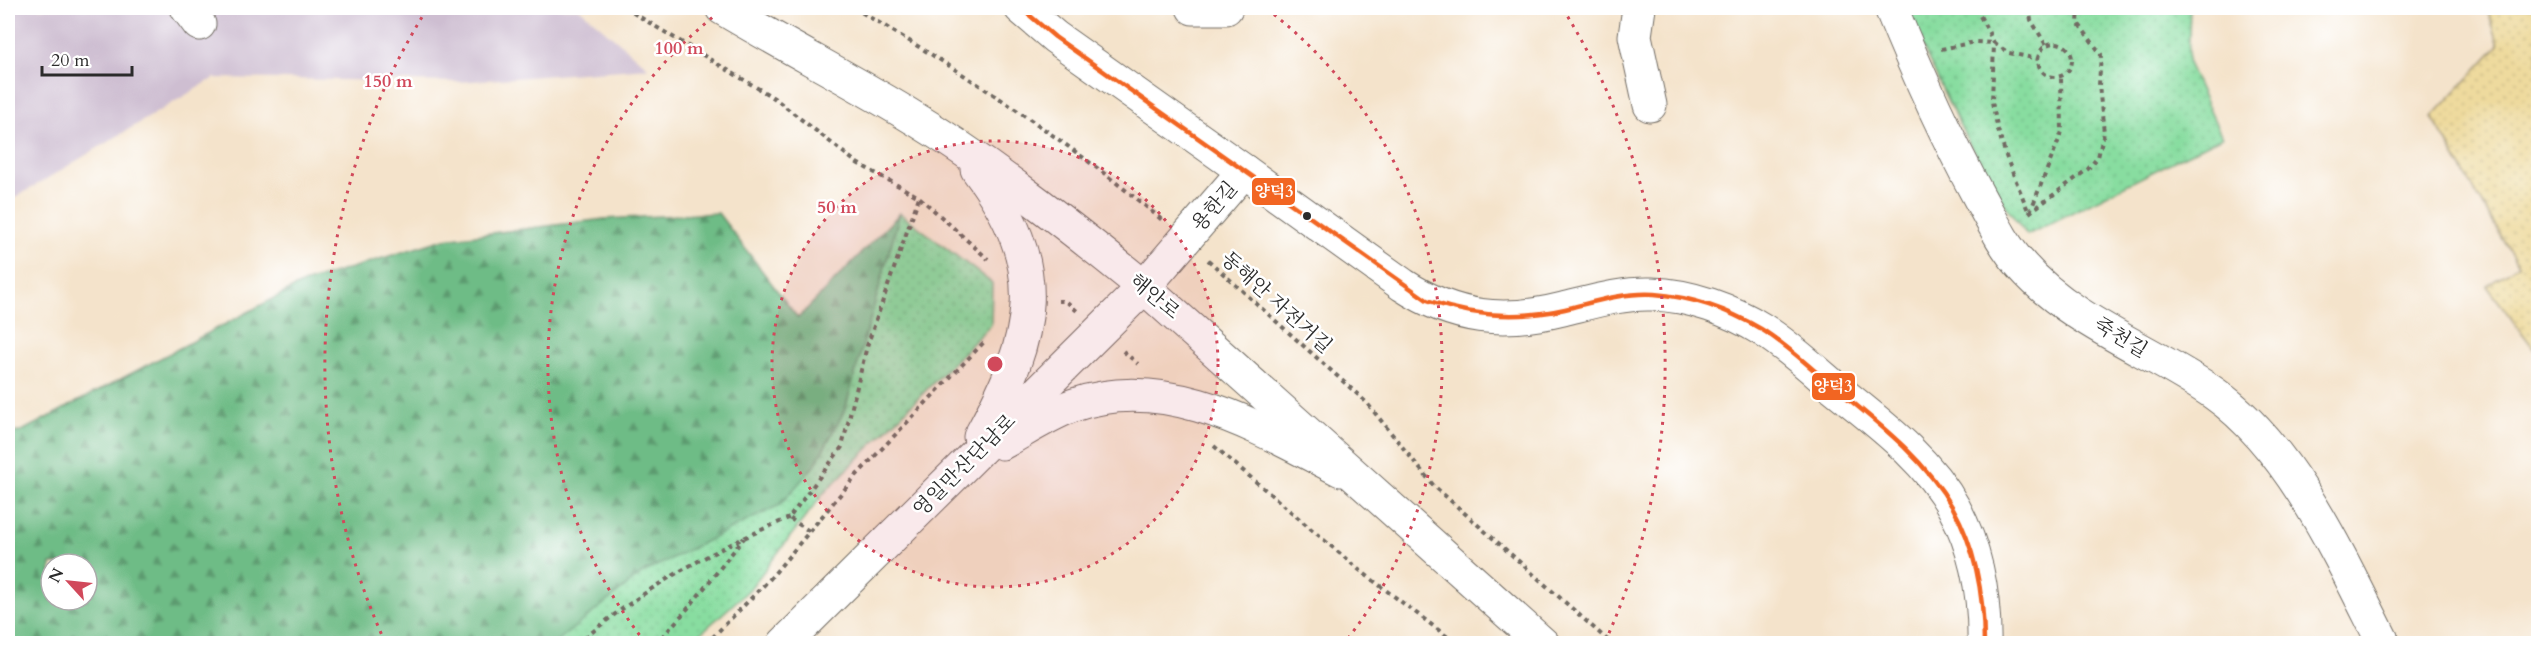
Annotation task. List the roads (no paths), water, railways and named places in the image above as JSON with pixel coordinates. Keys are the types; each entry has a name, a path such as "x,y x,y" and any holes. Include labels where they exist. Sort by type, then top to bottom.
{"street":[{"name":"해안로","path":"722,8 905,113 1018,188 1144,287 1543,644"},
{"name":"용한길","path":"1021,8 1055,37 1244,171 1144,287"},
{"path":"1193,8 1226,8"},
{"path":"1639,8 1635,36 1650,105"},
{"name":"죽천길","path":"1891,8 1970,181 2008,249 2037,282 2060,300 2216,394 2236,411 2301,488 2384,644"},
{"path":"963,151 997,196 1017,235 1026,268 1028,299 1026,327 1016,358 996,407 966,463"},
{"path":"1244,171 1403,285 1427,300 1450,310 1476,316 1531,315 1624,296 1652,294 1707,304 1763,330 1885,429 1938,483 1958,517 1975,564 1985,617 1984,644"},
{"name":"영일만산단남로","path":"784,644 1144,287"},
{"path":"966,463 1073,405 1109,396 1146,394 1183,401 1233,418 1361,480"}]}
